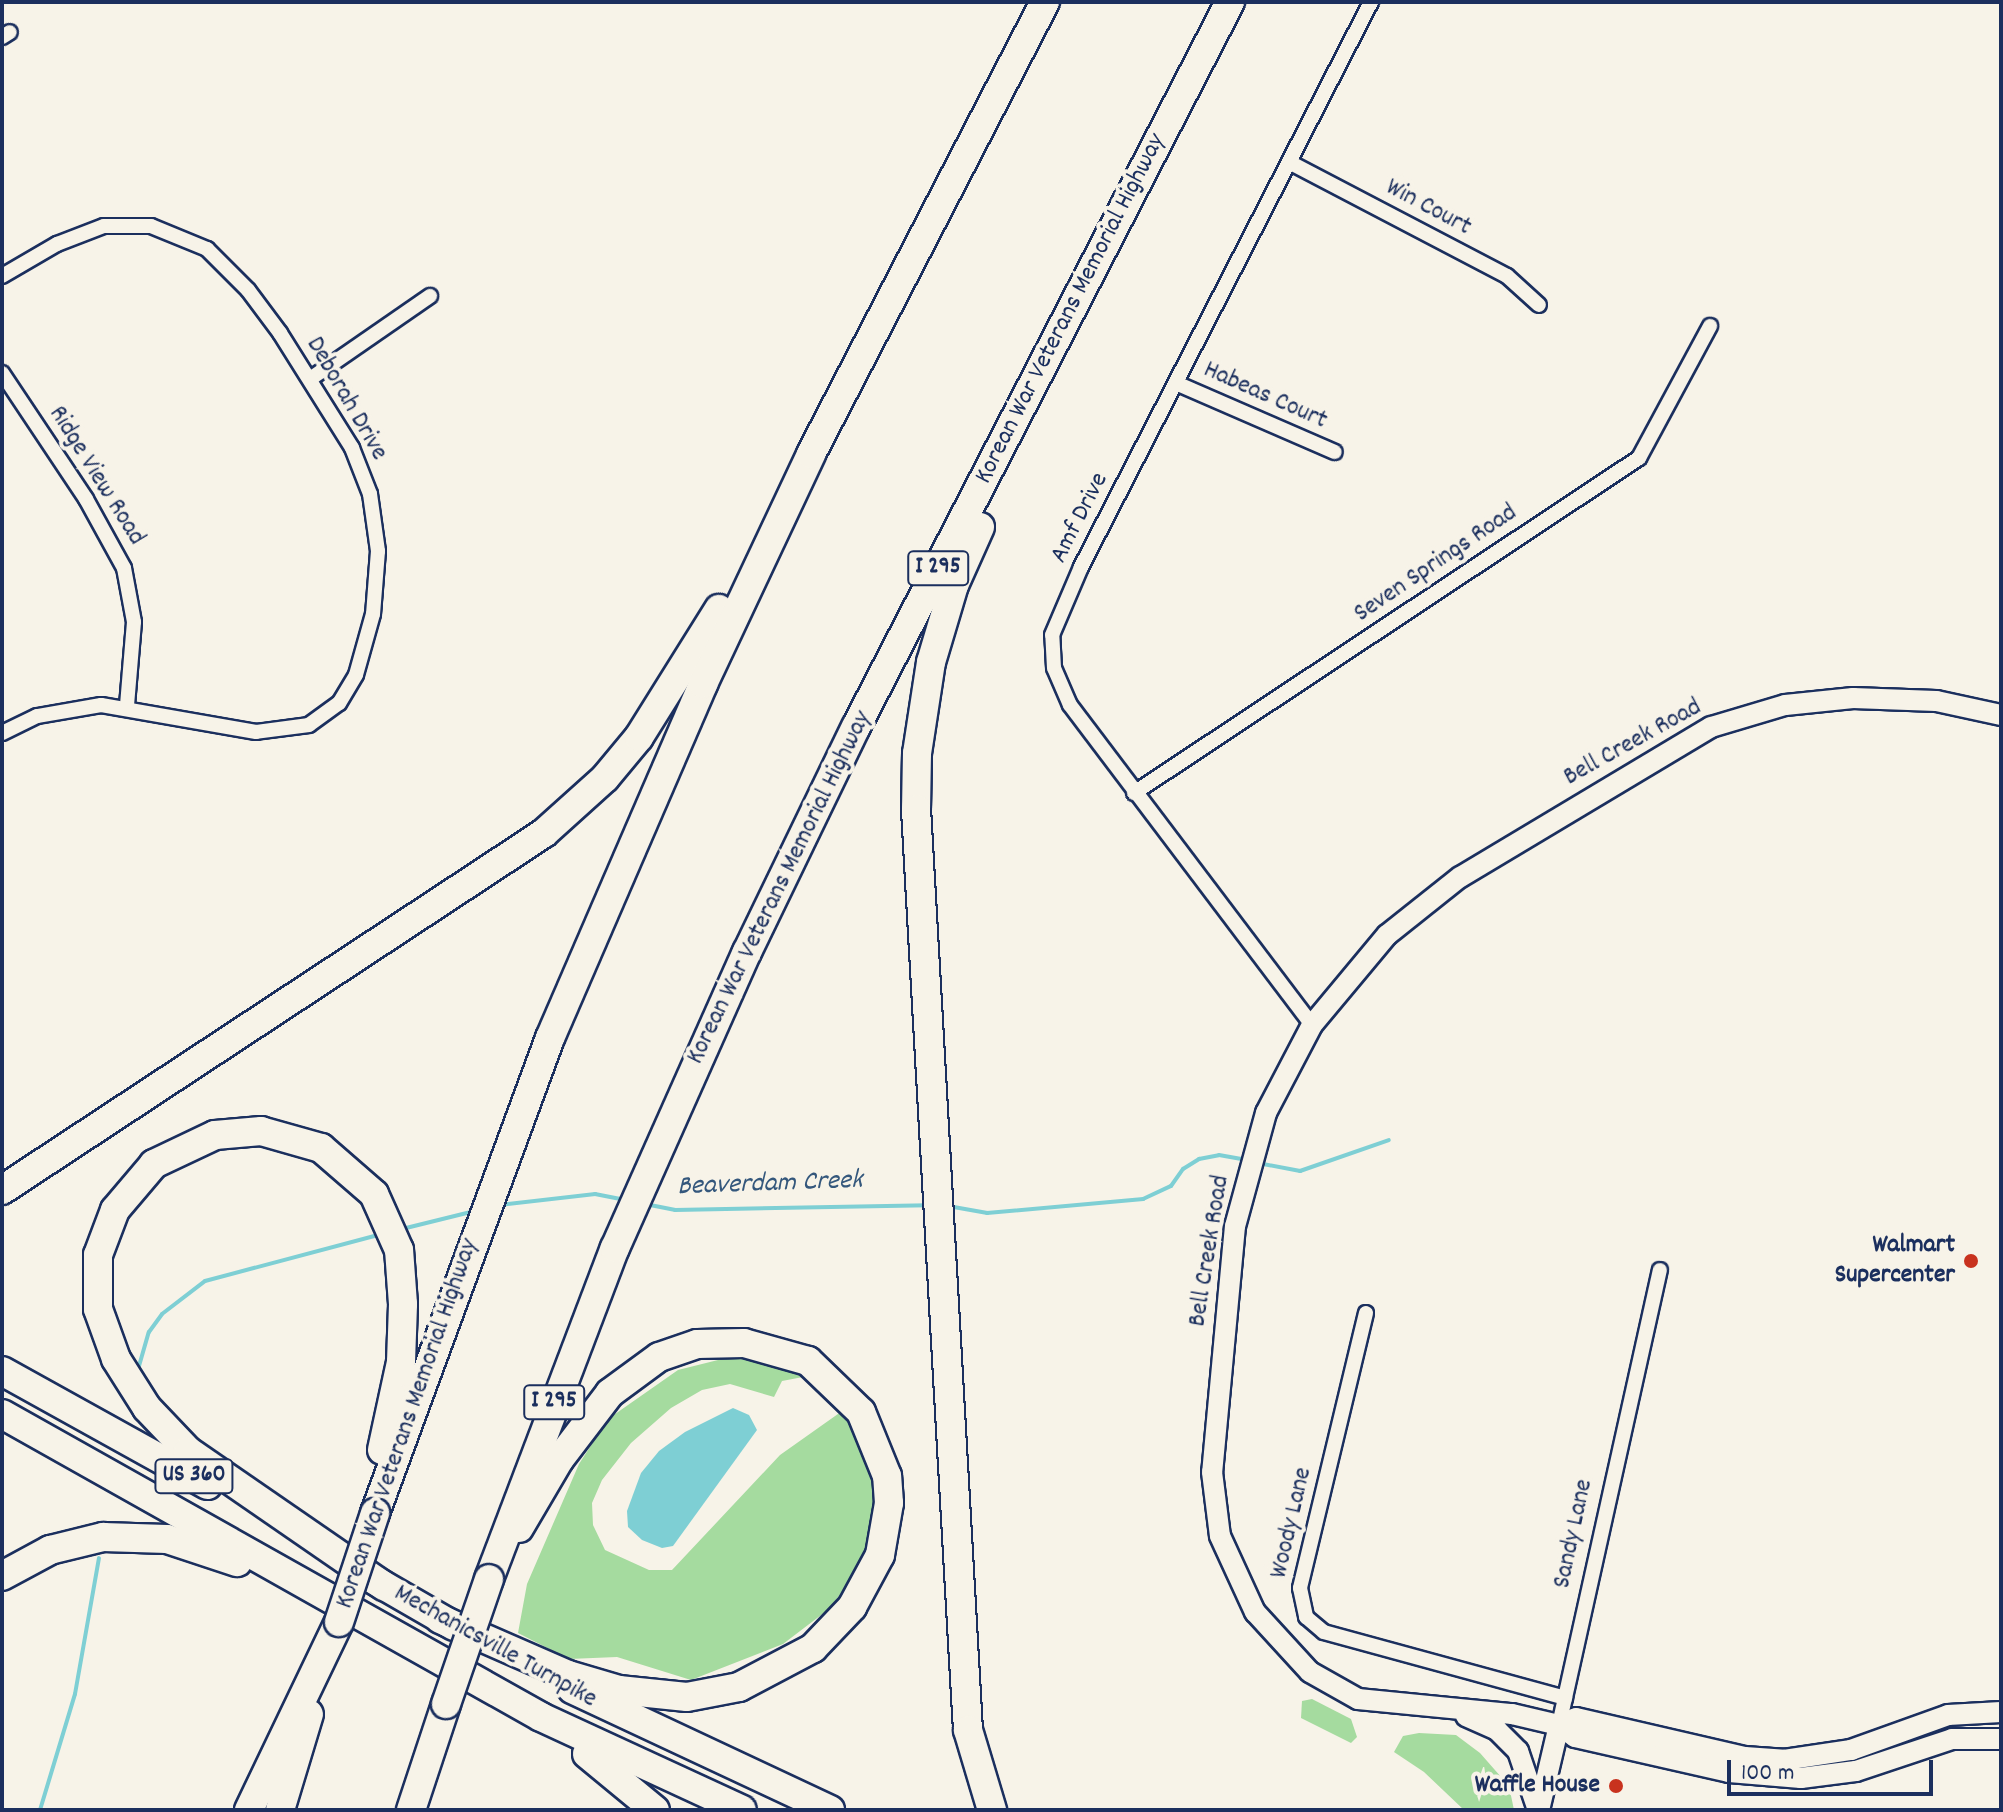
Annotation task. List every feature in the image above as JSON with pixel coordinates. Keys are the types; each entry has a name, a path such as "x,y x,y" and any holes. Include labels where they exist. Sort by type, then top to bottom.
{"highway":[{"name":"Korean War Veterans Memorial Highway","path":"313,1686 339,1622 376,1510 504,1155 627,855 811,454 1045,2"},
{"name":"Korean War Veterans Memorial Highway","path":"441,1736 446,1704 494,1568 615,1248 661,1141 799,842 1230,2"},
{"path":"992,1810 968,1730 916,809 923,703 950,596 1049,352"},
{"path":"2,1190 506,861 570,812 618,763 661,708 811,454"},
{"path":"376,1510 385,1424 402,1348 401,1270 386,1213 360,1177 321,1148 283,1135 238,1132 193,1142 154,1164 115,1210 98,1255 96,1295 116,1359 166,1430 209,1468 384,1586"},
{"path":"440,1619 568,1675 619,1690 687,1697 739,1687 813,1648 852,1607 880,1555 888,1515 887,1476 861,1412 818,1368 763,1346 697,1344 659,1357 610,1393 567,1447 537,1503 494,1568"},
{"name":"Mechanicsville Turnpike","path":"2,1371 440,1619 653,1731 830,1810"},
{"name":"Mechanicsville Turnpike","path":"2,1414 370,1624 541,1717 742,1810"},
{"path":"2,1576 34,1557 80,1541 129,1536 167,1539 230,1558 370,1624"},
{"path":"426,1655 595,1759 655,1810"},
{"path":"249,1810 313,1686"},
{"path":"280,1810 313,1686"},
{"path":"411,1810 441,1736"},
{"path":"432,1810 441,1736"}],"street":[{"name":"Amf Drive","path":"1312,1025 1134,793 1062,690 1052,635 1081,567 1371,2"},
{"name":"Win Court","path":"1289,162 1507,276 1539,305"},
{"name":"Deborah Drive","path":"2,276 68,239 104,226 172,231 223,263 310,379 365,477 376,528 373,614 349,689 326,716 271,732 127,706 66,710 2,733"},
{"path":"310,379 430,296"},
{"name":"Seven Springs Road","path":"1134,793 1639,458 1710,326"},
{"name":"Ridge View Road","path":"2,373 93,511 124,568 134,622 127,706"},
{"name":"Habeas Court","path":"1176,383 1335,452"},
{"name":"Bell Creek Road","path":"2001,715 1936,701 1853,698 1785,705 1711,727 1566,810 1422,905 1359,964 1312,1025 1266,1113 1235,1226 1212,1472 1220,1536 1231,1567 1272,1634 1325,1683 1377,1705 1512,1714 1559,1725 1575,1737 1729,1772 1801,1778 1856,1771 1952,1739 2001,1739"},
{"name":"Sandy Lane","path":"1538,1810 1660,1270"},
{"name":"Woody Lane","path":"1366,1313 1300,1588 1306,1617 1324,1632 1565,1698"},
{"path":"1443,1709 1484,1722 1508,1740 1525,1764 1538,1810"},
{"name":"Bell Creek Road","path":"1559,1725 1576,1718 1745,1757 1784,1760 1851,1750 1948,1715 2001,1712"}],"green space":[{"path":"726,1358 764,1361 803,1377 782,1381 774,1397 730,1384 702,1390 671,1408 631,1443 602,1480 592,1503 593,1525 605,1550 649,1570 672,1570 780,1455 845,1409 872,1465 877,1501 868,1548 857,1572 829,1609 783,1644 691,1680 617,1657 569,1659 518,1633 527,1584 579,1464 608,1419 678,1370"},
{"path":"1312,1699 1351,1719 1357,1737 1351,1743 1301,1718 1302,1701"},
{"path":"1419,1733 1456,1735 1480,1753 1509,1786 1514,1810 1464,1810 1424,1772 1394,1752 1403,1736"}],"water":[{"path":"733,1408 749,1415 757,1430 673,1546 662,1548 642,1540 628,1527 627,1511 641,1473 659,1451 685,1432"}],"waterway":[{"name":"Beaverdam Creek","path":"1258,1163 1300,1171 1389,1140"},
{"name":"Beaverdam Creek","path":"948,1206 987,1213 1143,1199 1171,1186 1183,1169 1199,1159 1219,1155 1246,1160"},
{"name":"Beaverdam Creek","path":"499,1205 595,1194 625,1200"},
{"name":"Beaverdam Creek","path":"645,1204 675,1210 928,1205"},
{"name":"Beaverdam Creek","path":"402,1229 475,1211"},
{"name":"Beaverdam Creek","path":"139,1366 149,1332 162,1314 205,1281 382,1234"},
{"name":"Beaverdam Creek","path":"40,1810 75,1694 99,1558"}],"place":[{"name":"Walmart Supercenter","path":"1971,1261"},
{"name":"Waffle House","path":"1616,1786"}]}
